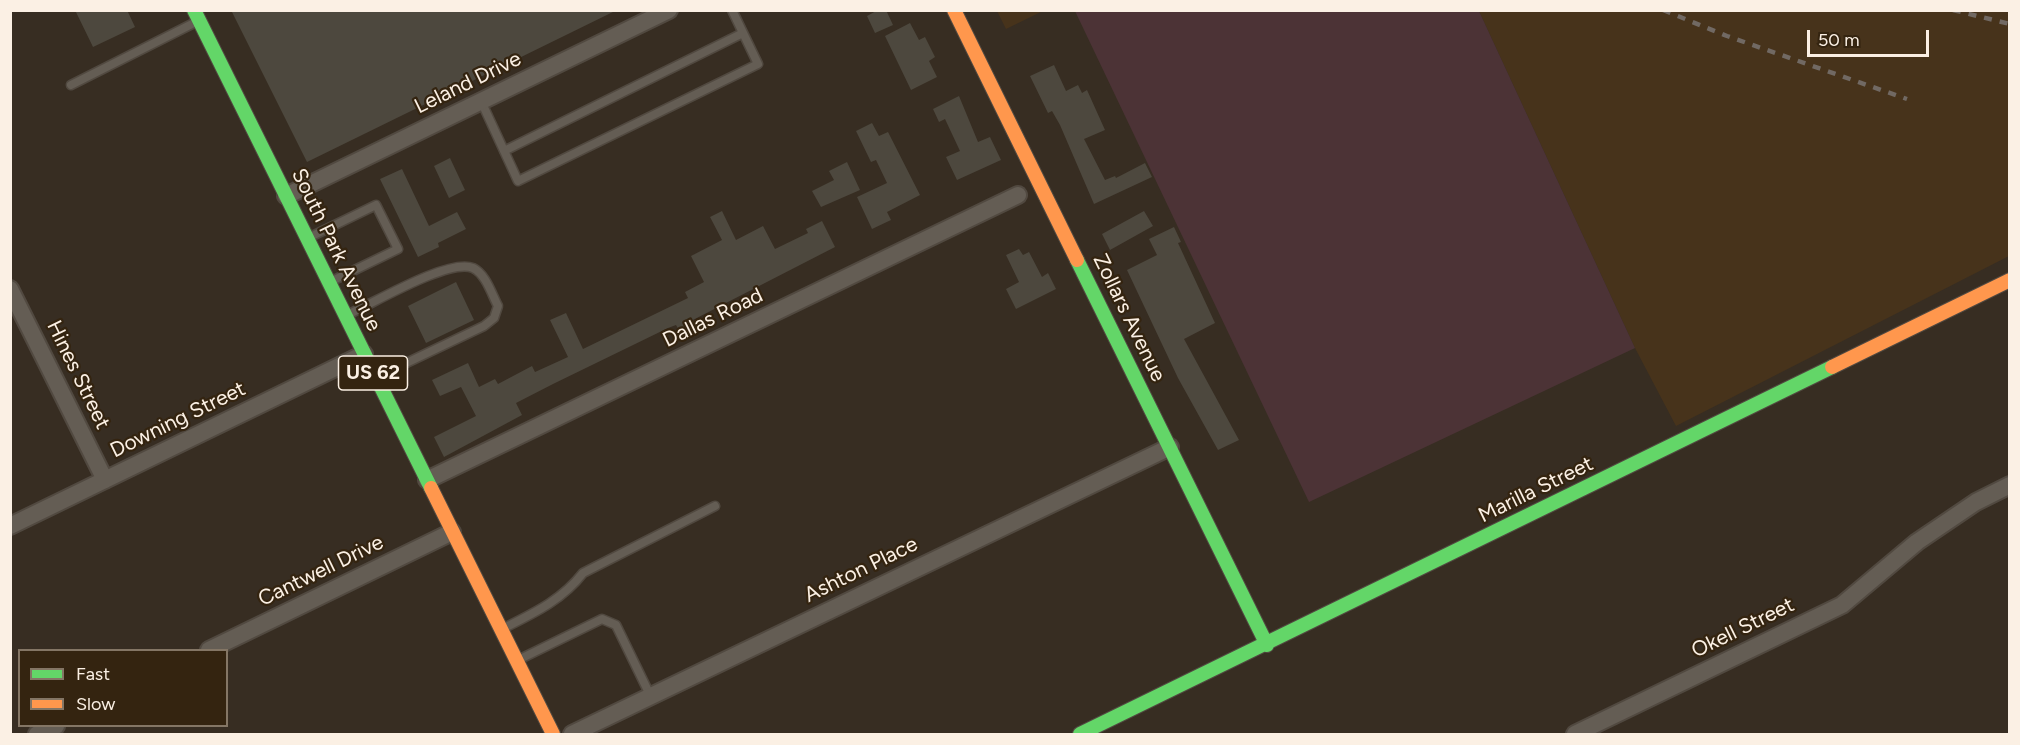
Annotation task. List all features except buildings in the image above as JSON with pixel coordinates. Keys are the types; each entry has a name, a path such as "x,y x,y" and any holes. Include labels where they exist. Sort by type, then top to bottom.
{"street":[{"name":"Leland Drive","path":"286,196 669,10"},
{"name":"Zollars Avenue","path":"954,10 1267,645"},
{"name":"South Park Avenue","path":"197,16 551,734"},
{"name":"Dallas Road","path":"427,480 1018,195"},
{"name":"Marilla Street","path":"1080,735 2010,280"},
{"name":"Hines Street","path":"10,289 105,480"},
{"name":"Downing Street","path":"10,526 364,354"},
{"name":"Ashton Place","path":"572,735 1170,447"},
{"name":"Okell Street","path":"1575,735 1842,605 1917,542 1976,502 2010,485"},
{"name":"Cantwell Drive","path":"213,649 452,532"},
{"path":"37,735 54,727"}],"lane":[{"path":"481,101 518,181 758,64 732,10"},
{"path":"71,85 197,16"},
{"path":"504,150 743,33"},
{"path":"307,238 376,205 398,249 329,283"},
{"path":"345,316 438,272 462,265 476,269 486,281 498,306 494,318 484,326 376,378"},
{"path":"501,630 548,606 572,586 583,573 715,507"},
{"path":"516,660 602,619 616,625 651,697"}],"shaded area":[{"path":"997,11 1043,11 1006,29"},
{"path":"1075,11 1479,11 1635,348 1309,502"},
{"path":"1479,11 2009,11 2009,256 1676,426 1635,348"}],"railway":[{"path":"1663,10 1727,36 1907,99"},
{"path":"1953,10 2010,24"}],"traffic: fast":[{"path":"194,10 431,488"},
{"path":"1077,260 1267,645"},
{"path":"1080,734 1832,367"}],"traffic: slow":[{"path":"954,10 1077,260"},
{"path":"1832,367 2010,280"},
{"path":"431,488 553,734"}]}
